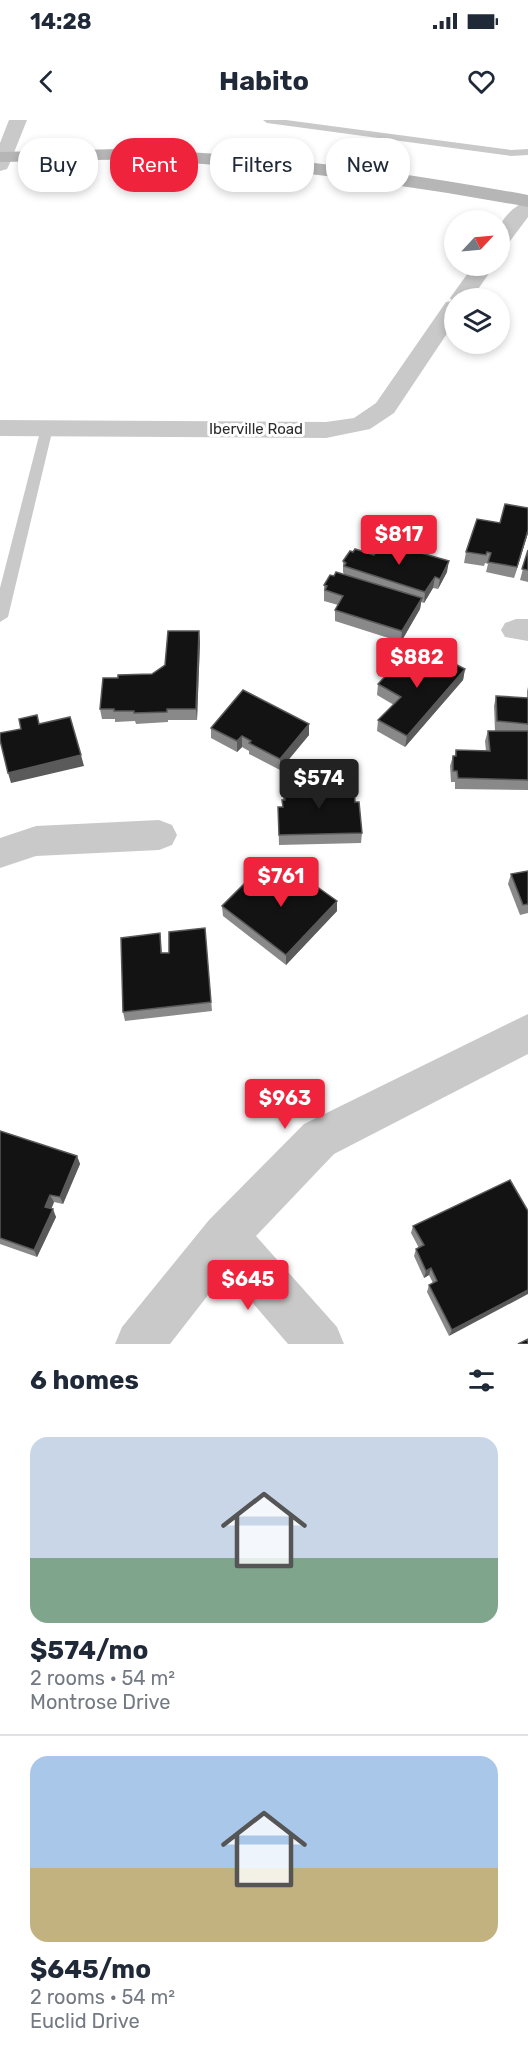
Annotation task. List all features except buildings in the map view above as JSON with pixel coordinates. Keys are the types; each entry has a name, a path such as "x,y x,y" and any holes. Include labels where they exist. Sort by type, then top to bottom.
{"main road":[{"path":"2,152 147,140 286,148 412,163"},
{"path":"2,152 134,155 241,162 398,178 528,201"}],"street":[{"path":"2,152 18,120"},
{"path":"510,227 517,216 528,207"},
{"name":"Iberville Road","path":"0,428 326,430 362,424 386,408 444,322"},
{"path":"0,853 36,841 159,835"},
{"path":"139,1344 225,1236 319,1139 528,1033"},
{"path":"225,1236 320,1344"}],"lane":[{"path":"267,120 511,153 528,152"},
{"path":"0,617 47,428"}]}
